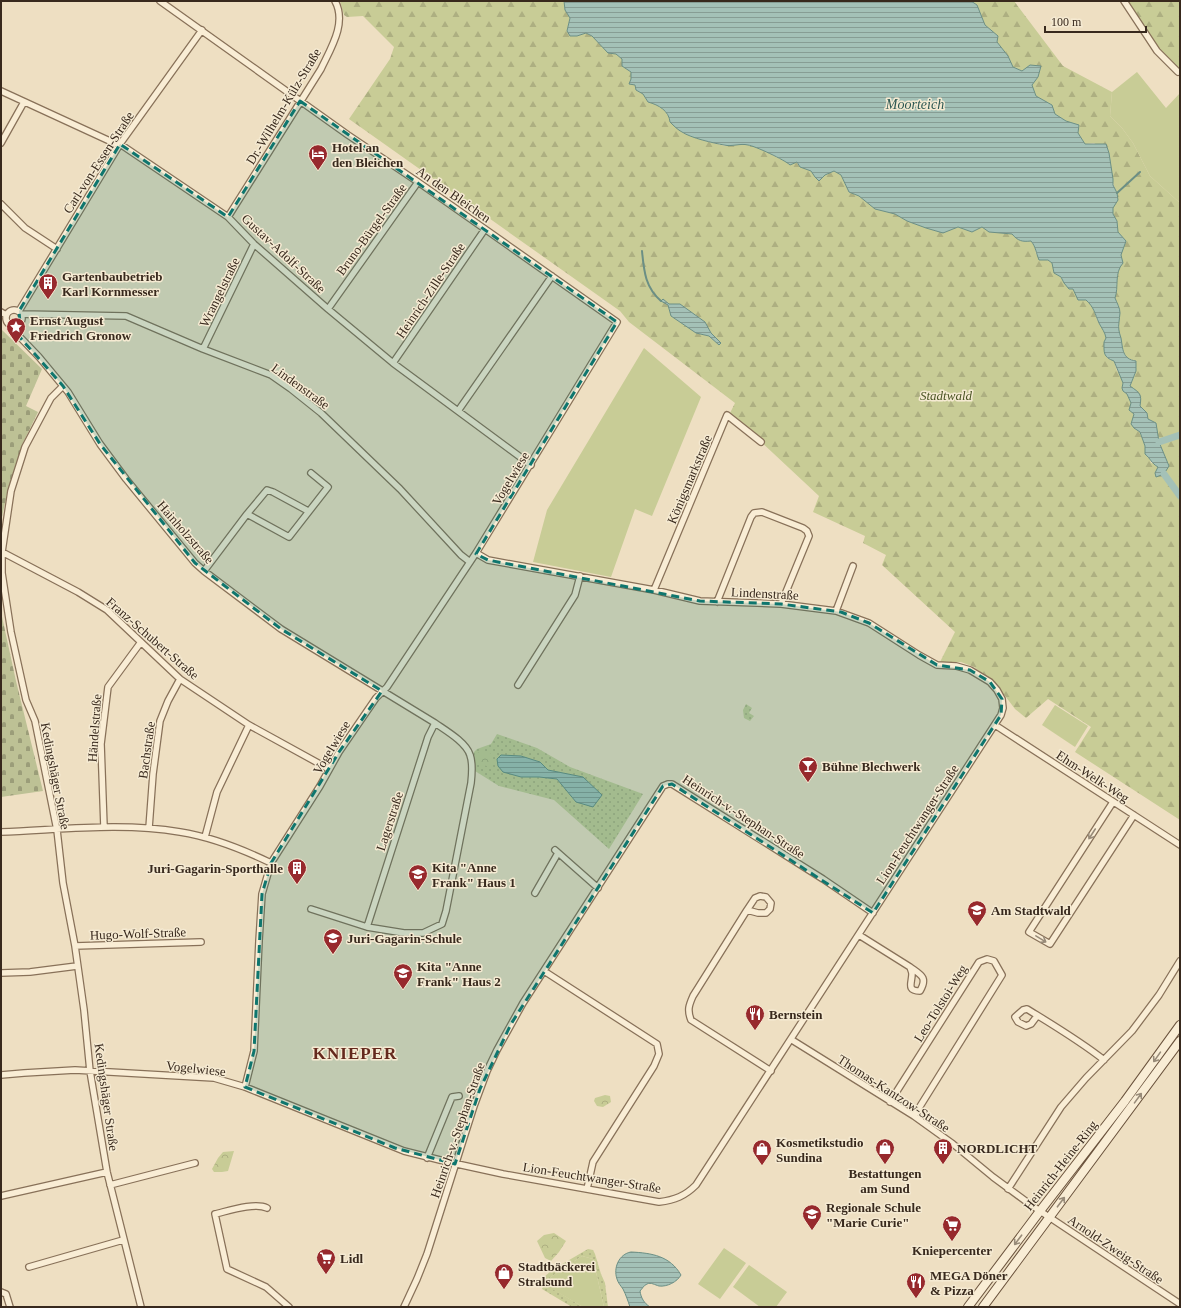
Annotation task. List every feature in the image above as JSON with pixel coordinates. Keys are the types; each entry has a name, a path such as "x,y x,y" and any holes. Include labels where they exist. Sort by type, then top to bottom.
{"main road":[{"name":"Heinrich-Heine-Ring","path":"968,1307 1180,1026"},
{"name":"Heinrich-Heine-Ring","path":"984,1307 1179,1043"}],"street":[{"name":"An den Bleichen","path":"160,1 348,135 418,182 617,322"},
{"name":"Dr.-Wilhelm-Külz-Straße","path":"228,217 321,68 339,26 340,13 335,1"},
{"path":"1124,1 1156,51 1178,72"},
{"name":"Carl-von-Essen-Straße","path":"20,313 57,248 120,144 202,30"},
{"name":"Gustav-Adolf-Straße","path":"1,91 114,143 120,144 228,217 254,244 328,309 393,363 531,465"},
{"path":"1,143 24,102"},
{"name":"Bruno-Bürgel-Straße","path":"328,309 418,182"},
{"path":"1,204 25,228 57,248"},
{"name":"Heinrich-Zille-Straße","path":"393,363 485,229"},
{"name":"Wrangelstraße","path":"203,349 254,244"},
{"path":"458,410 552,276"},
{"path":"11,310 20,313 22,319 20,324 13,326 6,322 4,313 11,310"},
{"name":"Lindenstraße","path":"20,313 126,316 203,349 262,371 291,389 321,413 394,484 461,556 470,562"},
{"name":"Vogelwiese","path":"1,1075 45,1071 90,1071 214,1078 245,1087 254,1051 262,894 271,863 361,720 376,698 383,692 476,553 617,322"},
{"name":"Hainholzstraße","path":"13,326 17,334 39,357 63,386 100,444 126,479 188,554 204,571 281,629 435,723 464,745 470,754 472,763 471,783 446,912 442,924 423,933 404,933 367,927"},
{"name":"Kedingshäger Straße","path":"63,386 51,398 25,447 11,491 2,552 2,573 11,632 26,700 34,721 57,830 63,883 75,946 84,1010 90,1071 107,1172 140,1307"},
{"name":"Königsmarkstraße","path":"654,590 727,415 761,442"},
{"path":"247,514 289,537 328,487 311,473"},
{"path":"204,571 267,490 308,512"},
{"path":"717,602 751,517 754,513 762,512 803,528 807,531 809,536 781,604"},
{"name":"Franz-Schubert-Straße","path":"2,552 78,592 107,610 180,679 249,725 329,769"},
{"name":"Lindenstraße","path":"476,553 488,560 654,590 700,601 781,604 836,611 869,623 919,656 937,665 956,666 970,670 993,684 1002,700 1004,708 995,725"},
{"path":"836,611 853,566"},
{"path":"518,686 575,595 580,576"},
{"name":"Händelstraße","path":"104,828 101,744 108,687 141,642"},
{"name":"Bachstraße","path":"149,828 153,774 160,721 168,701 180,679"},
{"name":"Lagerstraße","path":"367,927 428,737 435,723"},
{"path":"205,837 217,792 249,725"},
{"name":"Ehm-Welk-Weg","path":"995,725 1180,845"},
{"name":"Lion-Feuchtwanger-Straße","path":"245,1087 395,1148 426,1158 659,1202 679,1198 687,1193 702,1178 995,725"},
{"name":"Heinrich-v.-Stephan-Straße","path":"404,1307 427,1254 474,1106 487,1071 511,1024 663,786 672,784 823,879 873,913"},
{"path":"1113,802 1029,932 1050,944 1134,815"},
{"path":"1,832 104,828 149,828 205,837 247,851 271,863"},
{"path":"535,893 556,851 598,888"},
{"path":"311,910 367,927"},
{"path":"747,910 693,996 688,1006 688,1014 691,1020 771,1071"},
{"path":"859,935 910,968"},
{"name":"Hugo-Wolf-Straße","path":"75,946 201,942"},
{"name":"Leo-Tolstoi-Weg","path":"890,1102 979,962 987,959 994,961 1002,975 914,1116"},
{"name":"Heinrich-Heine-Ring","path":"1008,1189 1061,1107 1146,1014 1180,961"},
{"path":"1,973 30,972 77,966"},
{"path":"544,971 658,1044 659,1054 654,1066 593,1162 588,1189"},
{"path":"1037,1016 1104,1060"},
{"name":"Heinrich-Heine-Ring","path":"1171,1038 1179,1043"},
{"name":"Thomas-Kantzow-Straße","path":"792,1040 914,1116 953,1144 1008,1189 1040,1211"},
{"path":"426,1158 452,1097 459,1096"},
{"path":"110,1185 195,1163"},
{"path":"1,1196 107,1172"},
{"path":"267,1208 263,1206 248,1206 215,1214 227,1269 266,1287 289,1307"},
{"name":"Arnold-Zweig-Straße","path":"1040,1211 1180,1304"},
{"path":"29,1267 123,1240"},
{"path":"1,1292 6,1294 10,1307"}],"highlighted area":[{"path":"300,101 617,322 476,554 488,560 700,601 781,604 841,612 869,623 937,665 970,670 990,682 1002,699 1001,715 873,913 672,784 663,786 511,1024 480,1089 455,1164 395,1148 245,1087 254,1051 262,894 271,863 339,752 382,691 281,629 195,563 100,444 63,386 17,334 13,326 20,324 19,311 120,144 228,217"}],"green space":[{"name":"Stadtwald","path":"340,1 564,1 565,10 570,18 567,31 577,36 586,33 592,36 608,53 616,54 622,59 622,66 631,72 636,90 643,94 648,102 663,109 668,115 670,122 683,133 725,146 747,144 759,148 780,159 796,162 800,167 811,171 815,177 834,171 841,175 849,192 859,196 875,209 895,214 907,221 926,228 943,233 958,227 972,232 982,227 989,232 1012,234 1020,240 1031,241 1035,246 1036,254 1053,263 1054,273 1061,277 1064,283 1073,289 1078,297 1084,299 1093,307 1107,338 1104,342 1107,358 1114,361 1117,371 1121,374 1123,391 1130,398 1132,403 1134,428 1140,432 1145,446 1145,454 1149,457 1151,463 1169,466 1159,442 1156,423 1148,419 1147,413 1140,406 1130,386 1136,371 1136,361 1128,358 1124,352 1119,332 1120,311 1115,298 1119,271 1123,263 1120,255 1126,241 1118,232 1117,221 1113,214 1117,193 1112,179 1109,153 1094,143 1085,144 1078,133 1079,125 1066,121 1055,114 1052,105 1036,96 1032,85 1038,77 1030,65 1022,71 1013,67 1008,56 997,42 998,36 985,25 977,5 971,1 1014,1 1063,66 1112,92 1110,116 1122,128 1133,143 1150,176 1180,203 1180,820 1075,752 1091,727 1048,699 1026,718 1015,709 996,684 974,667 961,662 940,662 955,632 882,565 886,555 863,543 865,536 813,512 819,496 730,413 735,403 629,322 620,311 349,119 390,59 394,47 363,16 347,17 344,15","holes":["663,299 669,304 680,304 705,322 711,333 721,343 719,345 709,336 696,333 671,316 668,305"]},
{"path":"1127,1 1180,1 1180,72 1157,51"},
{"path":"1137,72 1166,108 1180,93 1180,203 1150,176 1133,143 1122,128 1110,116 1112,92"},
{"path":"1,329 42,369 26,406 38,412 22,445 8,490 1,521"},
{"path":"644,348 701,397 652,516 635,509 611,577 533,562 547,510"},
{"path":"1,612 43,791 1,797"},
{"path":"746,704 752,708 749,713 754,716 750,721 744,718 743,710"},
{"path":"1055,705 1088,726 1075,747 1042,725"},
{"path":"497,734 537,748 570,767 643,794 609,849 554,800 499,786 475,771 473,757 474,752 477,749 491,744","holes":["521,756 540,762 548,770 562,774 576,802 557,779 539,777"]},
{"path":"479,750 493,754 490,767 476,763 475,760"},
{"path":"605,1095 610,1096 611,1102 603,1107 597,1106 594,1101 595,1098"},
{"path":"234,1151 228,1171 214,1172 212,1169 223,1152"},
{"path":"554,1233 566,1241 551,1261 545,1258 537,1241 544,1235"},
{"path":"724,1248 746,1263 720,1299 698,1284"},
{"path":"588,1249 593,1250 595,1254 605,1283 608,1307 604,1307 593,1259 582,1256 545,1281 543,1278 552,1270"},
{"path":"582,1256 593,1259 604,1307 583,1307 547,1286 545,1281"},
{"path":"749,1265 787,1292 776,1307 760,1307 733,1287"},
{"path":"546,1284 583,1307 572,1307 542,1289"}],"water":[{"name":"Moorteich","path":"564,1 971,1 977,5 985,25 998,36 997,42 1008,56 1013,67 1022,71 1030,65 1041,66 1038,77 1032,85 1036,96 1052,105 1055,114 1066,121 1079,125 1078,133 1085,144 1106,144 1109,153 1113,185 1117,193 1118,200 1113,208 1113,214 1117,221 1118,232 1126,241 1121,255 1123,263 1119,271 1115,298 1120,311 1119,330 1124,353 1131,360 1136,361 1136,371 1130,386 1140,394 1140,406 1147,413 1148,419 1156,423 1159,442 1169,466 1164,474 1156,477 1155,473 1158,467 1145,454 1145,446 1140,432 1131,424 1134,414 1129,410 1131,403 1127,394 1123,391 1123,383 1114,361 1108,358 1105,354 1104,342 1106,336 1093,308 1086,300 1078,300 1073,289 1069,289 1061,277 1054,273 1052,263 1048,260 1039,260 1031,241 1020,240 1012,234 989,232 982,227 972,232 958,227 943,233 926,228 907,221 895,214 875,209 859,196 849,192 841,175 834,171 825,175 819,181 811,171 800,167 797,162 790,165 763,150 752,146 724,145 702,140 686,134 670,122 668,115 663,109 648,102 643,94 636,90 635,85 629,84 631,72 622,66 622,59 616,54 608,53 592,36 586,33 577,36 570,36 567,31 570,18 565,10"},
{"path":"663,299 669,304 680,304 705,322 711,333 721,343 719,345 709,336 696,333 671,316 668,305 661,301"},
{"path":"501,755 521,756 540,762 548,770 583,777 602,795 593,807 576,802 557,779 521,777 503,772 498,766 497,759"},
{"path":"631,1252 646,1253 660,1257 672,1264 681,1275 677,1280 668,1285 659,1286 650,1283 644,1286 640,1291 641,1296 644,1302 650,1307 630,1307 624,1291 617,1280 616,1270 618,1262 623,1256"}],"waterway":[{"path":"1117,193 1140,172"},
{"path":"642,251 648,284 661,301"},
{"path":"1159,442 1180,435"},
{"path":"1164,474 1180,496"}],"place":[{"name":"Hotel an den Bleichen","path":"318,171"},
{"name":"Gartenbaubetrieb Karl Kornmesser","path":"48,300"},
{"name":"Ernst August Friedrich Gronow","path":"16,344"},
{"name":"Bühne Blechwerk","path":"808,783"},
{"name":"Juri-Gagarin-Sporthalle","path":"297,885"},
{"name":"Kita \"Anne Frank\" Haus 1","path":"418,891"},
{"name":"Am Stadtwald","path":"977,927"},
{"name":"Juri-Gagarin-Schule","path":"333,955"},
{"name":"Kita \"Anne Frank\" Haus 2","path":"403,990"},
{"name":"Bernstein","path":"755,1031"},
{"name":"Bestattungen am Sund","path":"885,1165"},
{"name":"NORDLICHT","path":"943,1165"},
{"name":"Kosmetikstudio Sundina","path":"762,1166"},
{"name":"Regionale Schule \"Marie Curie\"","path":"812,1231"},
{"name":"Kniepercenter","path":"952,1242"},
{"name":"Lidl","path":"326,1275"},
{"name":"Stadtbäckerei Stralsund","path":"504,1290"},
{"name":"MEGA Döner & Pizza","path":"916,1299"}],"district":[{"name":"KNIEPER","path":"355,1053"}]}
